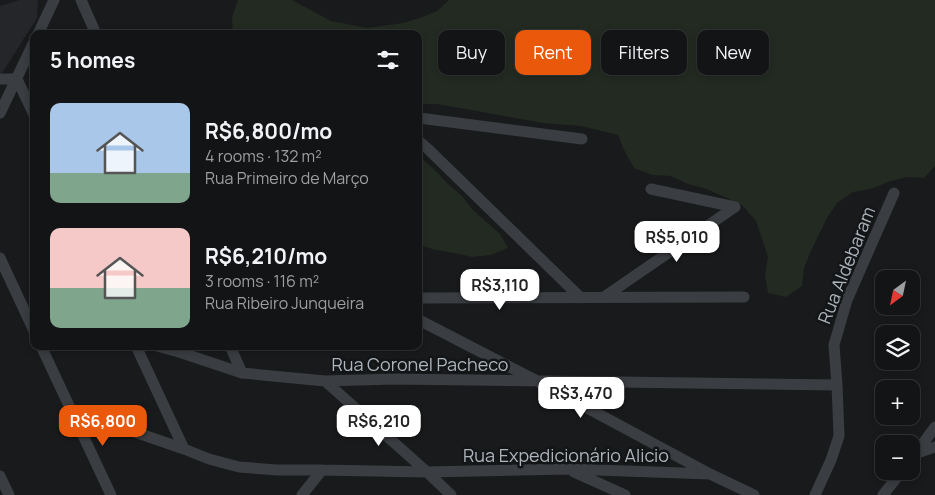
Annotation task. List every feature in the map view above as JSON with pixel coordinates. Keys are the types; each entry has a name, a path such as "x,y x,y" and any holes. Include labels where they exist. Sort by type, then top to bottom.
{"street":[{"path":"40,30 54,0"},
{"path":"81,0 94,30"},
{"path":"0,113 30,50"},
{"path":"0,79 17,78"},
{"path":"17,78 30,106"},
{"path":"422,118 582,139"},
{"path":"422,144 581,298"},
{"path":"604,298 735,207 651,189"},
{"name":"Rua Aldebaram","path":"815,495 831,460 839,436 838,385 834,345 847,300 894,193"},
{"path":"0,258 30,322"},
{"path":"422,298 744,297"},
{"path":"422,322 710,474 754,495"},
{"path":"43,350 111,495"},
{"path":"138,350 184,449"},
{"name":"Rua Coronel Pacheco","path":"172,350 242,373 325,381 394,380 838,385"},
{"path":"232,350 242,373"},
{"path":"325,381 450,495"},
{"name":"Rua Expedicionário Alicio","path":"71,410 209,459 240,467 277,470 427,472 568,469 710,474"},
{"path":"920,448 935,427"},
{"path":"920,454 935,447"},
{"path":"568,469 625,495"},
{"path":"302,495 322,470"},
{"path":"0,476 9,495"},
{"path":"883,495 895,480"}],"shaded area":[{"path":"20,0 38,0 37,18 2,73 0,73 0,6"},
{"path":"238,0 292,0 331,21 367,28 403,23 420,18 437,11 449,0 935,0 935,166 924,178 906,177 871,189 853,192 837,203 827,218 811,251 804,268 802,286 786,297 768,293 765,275 768,257 756,221 742,205 707,189 688,184 671,176 652,175 634,168 618,135 581,126 543,123 437,104 422,104 422,30 233,30 232,17"},
{"path":"422,159 500,234 508,248 491,255 472,257 422,246"}]}
